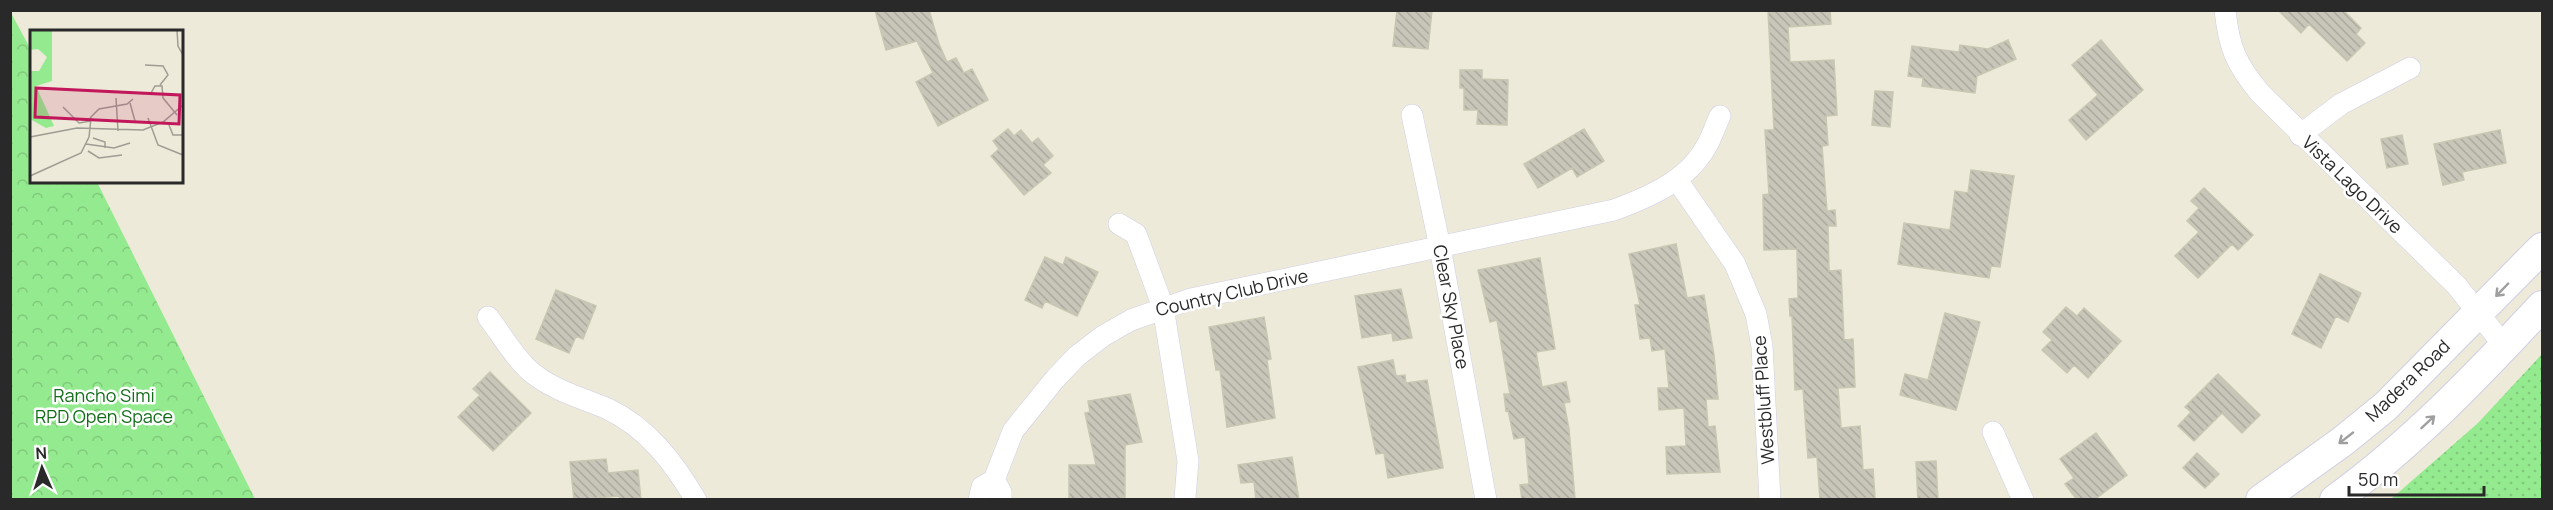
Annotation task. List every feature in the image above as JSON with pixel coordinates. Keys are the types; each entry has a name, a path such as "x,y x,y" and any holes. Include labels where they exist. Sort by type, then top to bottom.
{"main road":[{"name":"Madera Road","path":"2261,500 2343,441 2386,406 2542,248"},
{"path":"2335,500 2414,435 2481,373 2542,306"}],"street":[{"name":"Vista Lago Drive","path":"2225,10 2229,41 2242,71 2300,135 2457,286 2505,347"},
{"path":"2300,135 2341,104 2410,68"},
{"name":"Clear Sky Place","path":"1412,115 1440,247 1486,500"},
{"name":"Country Club Drive","path":"979,500 982,487 998,490 1013,431 1055,380 1077,356 1103,336 1131,320 1164,307 1614,210 1643,199 1677,180 1706,148 1720,116"},
{"name":"Westbluff Place","path":"1677,180 1736,264 1756,314 1762,346 1770,500"},
{"path":"1119,224 1136,234 1164,307 1188,461 1185,498"},
{"path":"488,317 531,372 546,383 610,411 636,426 677,468 696,500"},
{"path":"1992,432 2023,500"}],"green space":[{"name":"Rancho Simi RPD Open Space","path":"10,11 30,48 30,183 97,183 255,499 11,499"},
{"path":"2542,354 2542,499 2391,499 2478,423"}],"building":[{"path":"875,10 929,10 947,62 956,58 964,73 972,69 988,100 938,126 916,82 933,73 917,41 886,50"},
{"path":"1397,10 1432,10 1428,49 1393,46"},
{"path":"1768,10 1830,10 1831,24 1788,27 1790,62 1834,60 1837,115 1826,116 1828,145 1822,146 1827,211 1835,210 1836,226 1828,226 1829,271 1841,270 1844,340 1853,339 1855,387 1838,388 1841,428 1860,426 1863,470 1873,469 1875,498 1820,500 1817,457 1808,458 1803,389 1795,390 1792,316 1790,316 1789,299 1798,298 1797,249 1764,250 1763,195 1769,194 1765,130 1774,130"},
{"path":"2278,10 2343,10 2361,28 2356,34 2365,43 2347,61 2309,24 2301,33"},
{"path":"2008,40 2016,59 1977,76 1975,93 1922,86 1923,78 1908,76 1912,46 1959,52 1960,45 1988,49"},
{"path":"2101,40 2143,90 2086,140 2069,120 2098,95 2072,65"},
{"path":"1460,70 1482,70 1482,79 1508,80 1507,125 1477,124 1478,110 1464,110 1464,88 1460,88"},
{"path":"1875,91 1893,92 1890,127 1872,125"},
{"path":"1008,129 1014,136 1021,130 1032,143 1038,138 1053,156 1043,165 1051,173 1024,195 991,156 999,149 993,141"},
{"path":"1584,129 1604,161 1577,177 1572,168 1538,188 1524,164"},
{"path":"2500,130 2506,163 2462,172 2464,180 2443,185 2434,144"},
{"path":"2402,135 2408,164 2387,168 2381,139"},
{"path":"1971,170 2014,176 2000,267 1991,266 1989,278 1898,264 1904,223 1950,230 1955,191 1968,193"},
{"path":"2204,188 2253,235 2238,250 2232,244 2198,278 2175,256 2199,232 2187,221 2199,208 2191,201"},
{"path":"1676,244 1687,298 1704,295 1714,355 1718,399 1706,399 1708,427 1715,426 1720,472 1667,474 1666,447 1686,446 1684,408 1659,410 1658,388 1669,388 1665,349 1652,351 1650,338 1640,339 1635,305 1640,305 1629,254"},
{"path":"1045,257 1063,265 1066,257 1098,272 1077,316 1045,301 1042,308 1025,300"},
{"path":"1540,258 1555,349 1536,352 1542,387 1566,382 1570,402 1564,403 1569,429 1575,499 1522,500 1520,485 1529,484 1525,437 1514,439 1508,410 1506,411 1504,394 1510,394 1497,320 1490,322 1478,270"},
{"path":"2320,274 2361,293 2348,322 2336,316 2321,348 2292,334"},
{"path":"1401,289 1412,338 1393,341 1392,333 1362,338 1355,296"},
{"path":"556,290 596,306 583,339 576,336 569,353 536,339"},
{"path":"2066,307 2077,316 2084,308 2121,341 2088,378 2074,365 2067,373 2042,350 2052,340 2043,332"},
{"path":"1945,313 1980,322 1956,410 1900,395 1905,374 1928,380"},
{"path":"1264,317 1271,359 1267,360 1275,418 1227,427 1220,370 1216,370 1209,327"},
{"path":"1393,360 1396,376 1405,375 1406,383 1427,380 1443,468 1388,478 1384,453 1376,454 1358,367"},
{"path":"490,372 531,413 493,451 458,417 480,395 473,389"},
{"path":"2218,374 2260,415 2242,433 2222,413 2194,441 2178,426 2191,412 2185,407"},
{"path":"1130,394 1142,442 1125,445 1125,500 1069,500 1069,465 1096,465 1085,413 1090,412 1088,401"},
{"path":"2096,433 2127,475 2094,500 2077,500 2065,484 2074,478 2060,459"},
{"path":"2197,453 2219,474 2205,488 2183,468"},
{"path":"1292,457 1299,500 1256,500 1254,482 1241,483 1238,465"},
{"path":"606,459 608,473 638,470 641,500 620,500 619,496 574,500 570,462"},
{"path":"1936,461 1938,500 1918,500 1916,462"}]}
